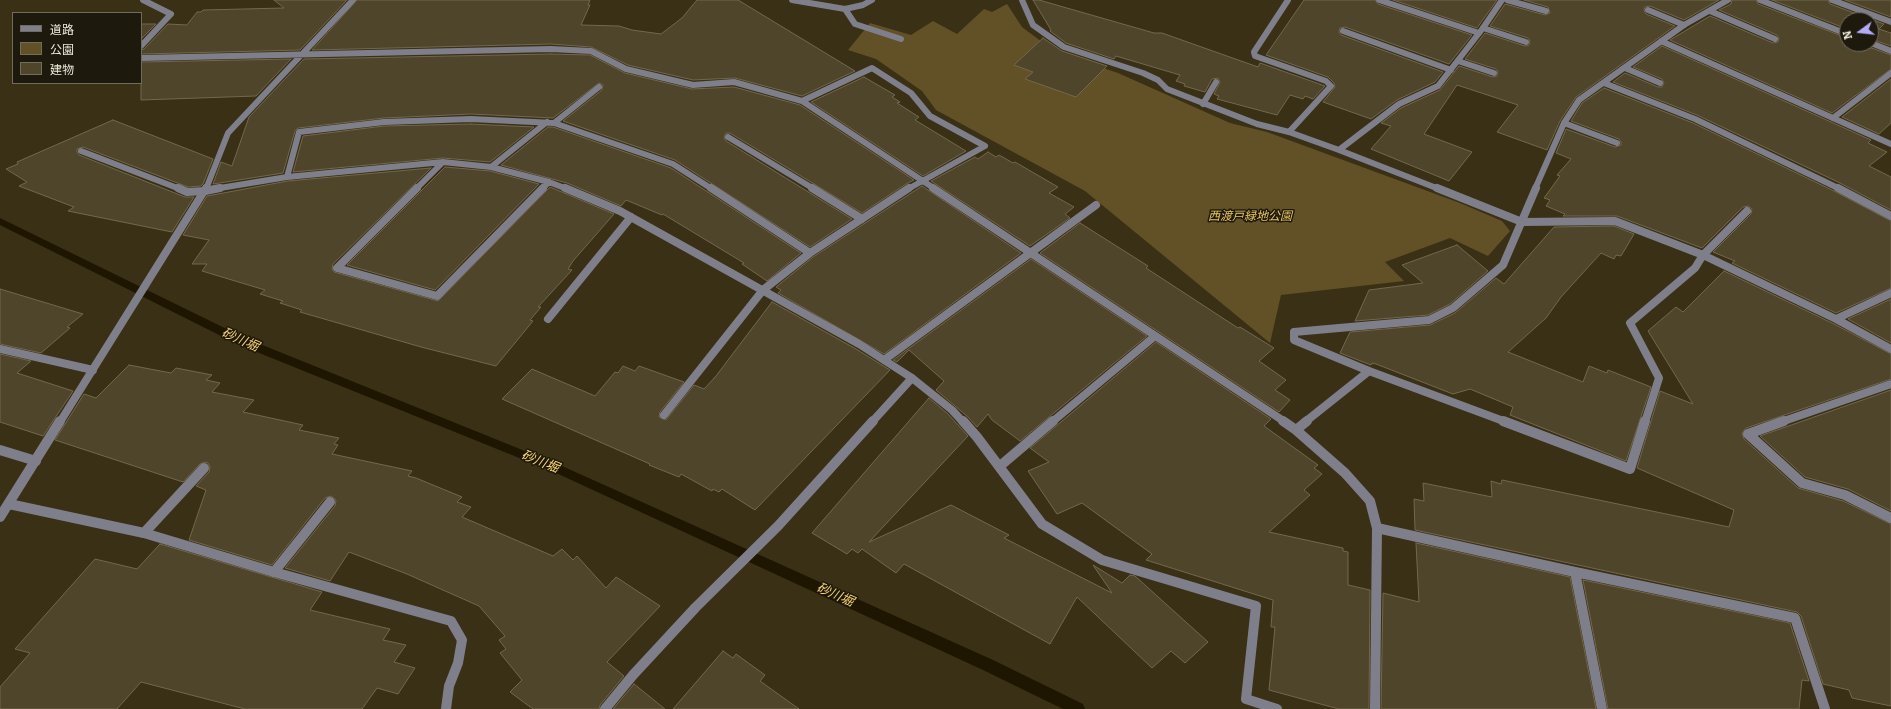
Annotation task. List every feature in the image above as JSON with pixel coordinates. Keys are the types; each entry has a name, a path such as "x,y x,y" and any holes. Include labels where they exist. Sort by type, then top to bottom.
{"street":[{"path":"142,45 171,14 143,0"},
{"path":"0,517 205,192 228,133 353,0"},
{"path":"792,0 845,9 863,5 872,0"},
{"path":"1022,0 1033,25 1064,47 1143,73 1158,80 1167,89 1203,104 1257,124 1289,132 1339,150 1522,222 1615,221 1703,255 1836,319 1891,349"},
{"path":"1288,0 1254,52 1255,56 1326,81 1331,86 1289,132"},
{"path":"1379,0 1526,42"},
{"path":"1339,150 1400,104 1438,86 1502,0"},
{"path":"1507,0 1546,11"},
{"path":"1728,0 1684,24 1579,100 1564,123 1503,265 1453,308 1429,320 1294,332 1294,340 1369,371 1630,469 1659,378 1630,323 1695,268 1703,255 1747,211"},
{"path":"1760,0 1839,31"},
{"path":"1832,0 1891,22"},
{"path":"845,9 855,24 901,39"},
{"path":"1648,10 1684,24"},
{"path":"1710,11 1776,39"},
{"path":"1343,31 1451,70"},
{"path":"1660,41 1891,144"},
{"path":"1879,46 1891,51"},
{"path":"142,58 551,49 592,51 626,70 693,85 734,82 802,101 1296,430 1345,473 1370,501 1377,528 1376,709"},
{"path":"1458,61 1494,73"},
{"path":"664,415 763,290 810,253 922,180 985,146 930,116 911,93 872,68 802,101"},
{"path":"1625,68 1660,83"},
{"path":"1834,118 1891,73"},
{"path":"1203,104 1216,82"},
{"path":"1604,83 1695,119 1800,169 1891,216"},
{"path":"491,167 599,86"},
{"path":"287,177 299,132 384,122 471,120 551,123 673,164 810,253"},
{"path":"1564,123 1617,143"},
{"path":"728,137 862,219"},
{"path":"81,151 187,192 205,192 287,177 443,162 491,167 549,182 631,217 859,344 912,378 952,410 978,436 1042,524 1102,560 1256,606 1246,699 1277,709"},
{"path":"443,162 337,268 437,296 549,182"},
{"path":"884,360 1032,254 1096,205"},
{"path":"548,319 631,217"},
{"path":"1836,319 1891,293"},
{"path":"1000,466 1155,336"},
{"path":"0,349 93,370"},
{"path":"1296,430 1369,371"},
{"path":"606,709 633,675 696,607 778,526 912,378"},
{"path":"1891,384 1748,434 1802,483 1845,495 1891,518"},
{"path":"0,450 36,461"},
{"path":"144,533 204,468"},
{"path":"274,572 330,502"},
{"path":"9,504 144,533 274,572 451,621 462,640 458,663 449,686 446,709"},
{"path":"1377,528 1575,572 1795,618 1825,709"},
{"path":"1575,572 1602,709"}],"green space":[{"name":"西渡戸緑地公園","path":"1007,4 1022,27 1054,51 1118,73 1230,123 1267,132 1460,203 1502,221 1510,231 1488,256 1450,238 1385,262 1404,281 1281,295 1270,343 1085,191 936,110 922,91 876,59 848,50 870,23 911,35 933,21 957,34 984,9 992,12"}],"building":[{"path":"274,0 347,0 300,50 142,54 142,50 168,24 187,25 197,12 201,12 203,10 284,8"},
{"path":"357,0 590,0 588,5 590,5 581,25 619,26 632,30 661,34 682,18 697,0 738,0 855,71 802,96 735,78 693,80 628,65 591,47 551,44 312,50"},
{"path":"1033,0 1039,0 1154,33 1162,33 1258,67 1260,63 1325,86 1313,99 1305,96 1303,99 1290,95 1277,115 1217,99 1219,96 1214,94 1220,82 1218,78 1212,79 1205,92 1184,86 1185,84 1176,81 1180,75 1116,56 1114,59 1066,43 1050,31 1051,30"},
{"path":"1304,0 1375,0 1378,4 1472,35 1449,64 1345,27 1340,28 1339,32 1341,35 1443,72 1435,82 1397,100 1371,119 1323,102 1335,87 1334,83 1328,77 1266,55"},
{"path":"1393,0 1497,0 1477,28"},
{"path":"1524,0 1719,0 1684,20 1650,6 1645,7 1644,10 1646,14 1675,26 1576,97 1560,121 1547,150 1497,132 1518,105 1457,85 1424,134 1472,152 1449,181 1371,149 1391,126 1381,123 1401,108 1440,90 1459,66 1493,77 1497,76 1498,72 1496,69 1465,59 1485,33 1525,46 1529,45 1530,41 1528,38 1490,26 1505,4 1545,15 1550,13 1548,7"},
{"path":"1732,0 1756,0 1758,4 1839,35 1839,52 1879,52 1879,51 1891,55 1891,69 1832,113 1670,40 1710,16 1773,43 1778,42 1779,38 1777,35 1719,10 1731,4"},
{"path":"1772,0 1828,0 1830,4 1852,12 1839,12 1839,26"},
{"path":"1845,0 1891,0 1891,17"},
{"path":"1879,22 1884,24 1879,29"},
{"path":"142,24 156,24 142,38"},
{"path":"1879,29 1891,33 1891,46 1879,42"},
{"path":"1043,38 1062,51 1107,66 1076,97 1025,79 1033,72 1014,65"},
{"path":"1662,46 1871,140 1868,143 1887,152 1869,166 1891,177 1891,210 1840,183 1697,115 1613,82 1625,73 1658,87 1662,87 1664,83 1662,79 1633,67"},
{"path":"551,54 590,55 625,73 692,89 734,87 800,105 914,180 862,213 730,133 726,133 724,137 726,141 852,219 810,247 675,160 563,121 602,90 603,85 599,83 553,118 471,114 384,118 298,128 295,131 283,173 213,184 221,162 232,166 249,117 304,59"},
{"path":"291,59 256,96 141,100 142,62"},
{"path":"864,77 895,95 892,97 900,102 897,103 919,117 915,120 966,151 923,176 811,102"},
{"path":"1891,79 1891,123 1879,134 1842,117"},
{"path":"1604,88 1693,123 1834,191 1891,221 1891,288 1836,313 1732,263 1735,261 1713,252 1751,214 1752,209 1748,206 1743,207 1702,248 1617,216 1563,216 1565,214 1546,206 1550,200 1544,198 1560,176 1557,175 1571,159 1556,153 1566,129 1615,147 1621,145 1619,139 1571,121 1582,103"},
{"path":"113,120 213,159 203,184 201,186 188,187 83,147 77,149 79,155 185,197 194,197 172,232 68,211 74,207 19,186 27,182 6,169 18,164 17,162"},
{"path":"471,124 534,127 490,162 443,158 293,172 303,136 384,126"},
{"path":"548,127 553,127 671,168 801,253 767,281 742,264 744,263 663,214 662,215 626,200 621,206 567,183 501,165"},
{"path":"988,152 996,157 999,155 1013,163 1015,162 1058,187 1049,193 1074,207 1065,214 1070,218 1030,246 931,181 975,157 978,159"},
{"path":"445,167 490,171 539,184 435,290 347,265"},
{"path":"431,168 333,264 332,269 334,272 438,301 550,187 614,214 573,261 568,269 572,270 538,307 541,307 530,320 533,321 496,366 421,347 300,312 302,310 280,303 283,301 260,294 265,290 202,271 207,264 192,264 209,240 183,235 207,196 288,181"},
{"path":"922,186 1021,253 884,354 778,293 781,290 776,287 813,257"},
{"path":"1080,223 1148,266 1146,268 1238,328 1240,327 1274,348 1259,361 1286,380 1275,390 1290,400 1279,412 1040,253"},
{"path":"1614,226 1634,234 1621,256 1616,255 1614,259 1601,253 1561,297 1546,318 1508,352 1583,382 1589,366 1607,373 1608,370 1651,387 1626,461 1510,415 1513,407 1470,389 1453,394 1376,364 1372,363 1371,365 1340,353 1350,332 1430,325 1455,313 1496,278 1504,284 1554,227"},
{"path":"1457,245 1488,271 1450,304 1428,315 1355,321 1369,290 1423,283 1402,265"},
{"path":"1031,259 1147,336 1020,441 992,420 988,414 977,427 968,417 936,390 944,381 909,350 897,362 893,360"},
{"path":"1724,271 1834,324 1891,354 1891,379 1746,428 1742,433 1744,439 1798,488 1843,501 1891,524 1891,706 1852,698 1849,690 1823,684 1801,616 1797,612 1415,530 1414,499 1424,501 1423,483 1492,497 1491,481 1501,484 1502,480 1729,527 1734,510 1637,468 1660,391 1693,404 1648,331 1676,307 1683,312"},
{"path":"0,289 83,314 67,327 70,328 41,353 0,344"},
{"path":"1891,299 1891,343 1848,319"},
{"path":"772,302 856,349 890,370 755,510 722,489 719,492 713,489 712,491 681,474 679,477 649,465 650,464 502,399 532,369 595,396 615,372 618,373 623,366 635,371 639,366 684,382 660,412 659,417 666,420 694,385 704,389 716,376"},
{"path":"1156,342 1271,419 1264,426 1318,465 1314,468 1322,474 1304,490 1310,495 1269,532 1343,548 1343,551 1348,552 1348,585 1370,590 1369,709 1339,709 1269,690 1275,627 1271,627 1273,600 1146,560 1152,554 1082,503 1057,514 1028,471 1049,462 1030,448"},
{"path":"0,354 31,361 17,373 73,391 43,436 0,422"},
{"path":"129,365 171,373 176,368 212,375 206,380 220,383 212,392 254,400 243,412 303,425 299,430 339,438 334,444 338,445 332,454 412,471 408,476 462,497 457,502 471,507 462,517 553,556 562,549 573,560 577,556 606,588 616,577 660,606 607,662 624,676 600,705 599,709 533,709 510,692 522,680 500,653 506,649 499,640 505,636 479,606 407,574 349,552 330,581 285,568 335,506 336,500 331,496 325,498 272,565 189,540 206,490 196,486 209,472 210,467 208,463 205,462 200,464 183,482 55,440 84,394 96,398"},
{"path":"1891,390 1891,511 1848,489 1805,477 1760,436"},
{"path":"929,398 948,414 968,436 869,542 951,505 1009,535 1004,538 1112,593 1093,565 1122,583 1130,575 1135,576 1208,642 1185,663 1171,651 1152,668 1077,597 1050,644 904,564 896,573 862,549 858,553 852,549 847,554 812,533"},
{"path":"1416,543 1570,577 1596,709 1381,709 1383,593 1419,602"},
{"path":"160,544 322,592 310,610 390,629 383,640 406,645 394,662 415,668 398,694 377,688 362,709 245,709 141,682 117,709 0,709 0,687 30,653 15,649 95,559 137,569"},
{"path":"1583,580 1790,623 1809,681 1802,680 1799,709 1608,709"},
{"path":"723,651 733,658 736,654 765,675 760,681 799,709 673,709"},
{"path":"634,684 665,709 613,709"}],"waterway":[{"name":"砂川堀","path":"0,221 241,341 558,469 988,665 1078,709"}]}
